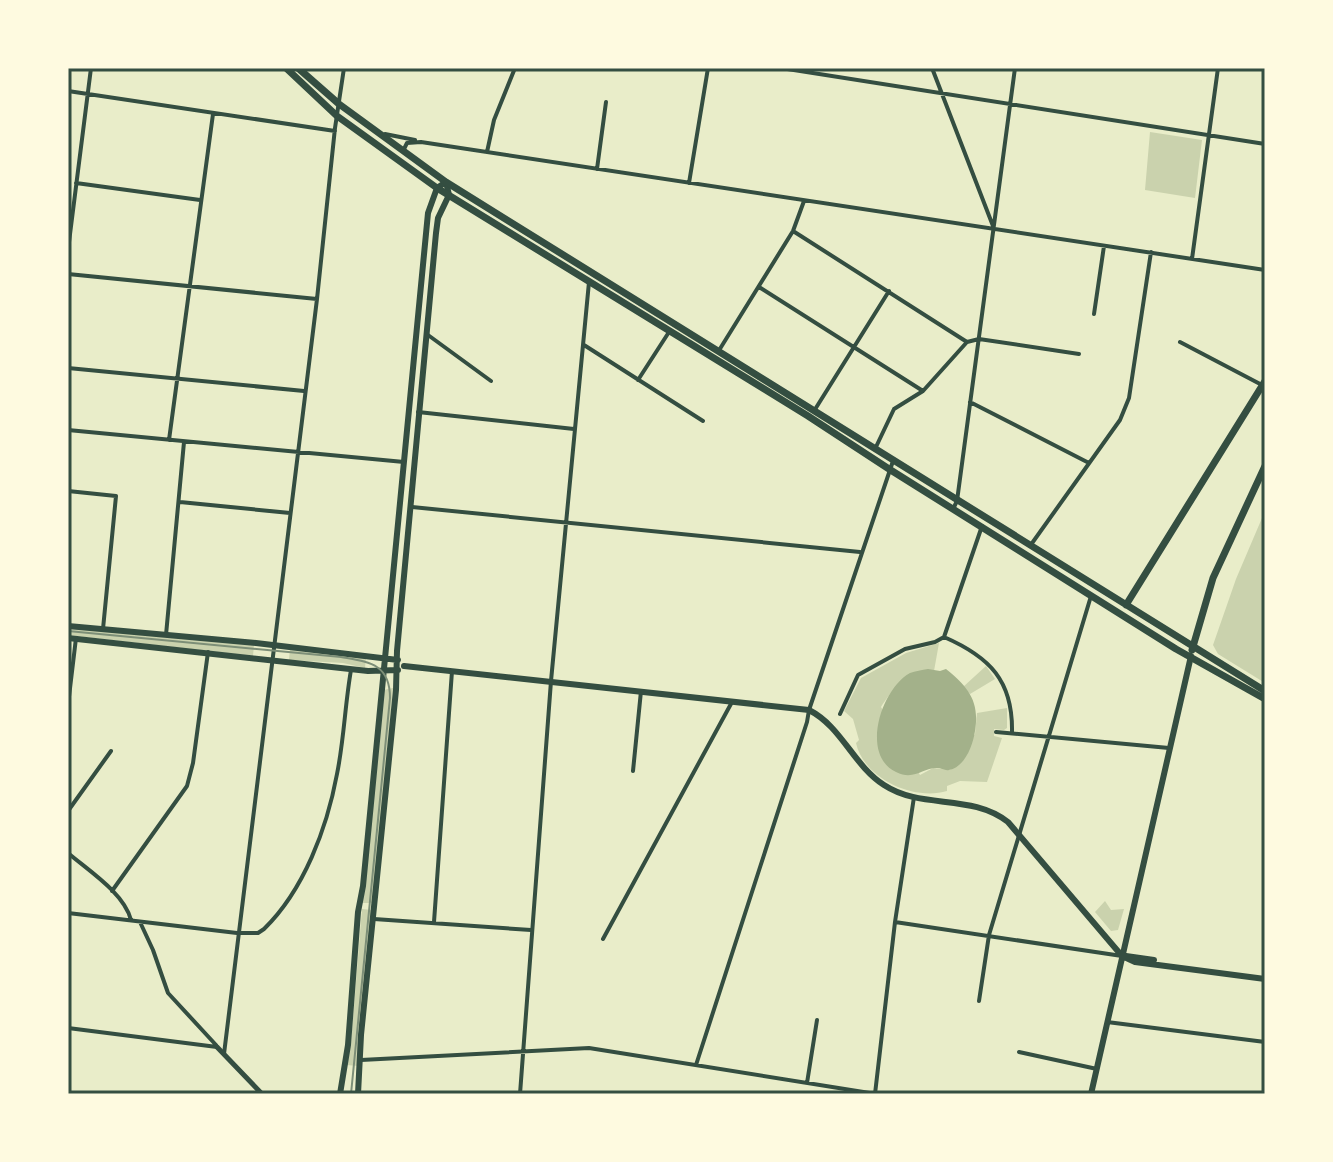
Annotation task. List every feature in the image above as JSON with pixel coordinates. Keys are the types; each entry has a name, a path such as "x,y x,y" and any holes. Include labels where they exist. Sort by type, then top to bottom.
{"main road":[{"path":"286,68 337,116 437,188 889,469 1030,546 1126,605 1265,699"},
{"path":"298,68 339,104 446,182 875,449 982,526 1125,616 1140,625 1147,625 1265,691"},
{"path":"340,1094 348,1045 428,213 437,188 446,182"},
{"path":"360,1092 361,1035 398,660 409,507 437,222 449,195 446,182"},
{"path":"1125,616 1126,605 1264,383"},
{"path":"1091,1094 1192,652 1213,578 1265,466"},
{"path":"68,626 384,657 398,660 404,666 809,710 834,727 868,771 883,784 914,797 973,804 1000,815 1122,956 1265,979"},
{"path":"72,638 382,672 397,671 404,666"}],"street":[{"path":"68,250 91,68"},
{"path":"224,1054 344,68"},
{"path":"487,152 494,120 515,68"},
{"path":"689,183 708,68"},
{"path":"781,68 1265,144"},
{"path":"932,68 994,228"},
{"path":"955,505 1015,68"},
{"path":"1192,259 1218,68"},
{"path":"68,91 335,131"},
{"path":"597,169 606,102"},
{"path":"169,440 213,114"},
{"path":"378,134 1265,270"},
{"path":"403,152 407,143 421,142"},
{"path":"76,183 200,200"},
{"path":"718,352 793,231 804,201"},
{"path":"793,231 967,342"},
{"path":"1094,314 1104,246"},
{"path":"1030,546 1120,420 1129,398 1151,252"},
{"path":"68,274 317,299"},
{"path":"520,1094 551,681 589,282"},
{"path":"759,287 923,391"},
{"path":"814,411 889,291"},
{"path":"638,380 669,332"},
{"path":"426,333 491,381"},
{"path":"875,449 894,409 923,391 967,342 979,339 1079,354"},
{"path":"1180,342 1264,383"},
{"path":"584,345 703,421"},
{"path":"68,368 305,391"},
{"path":"970,402 1089,463"},
{"path":"418,412 574,429"},
{"path":"68,430 404,462"},
{"path":"166,635 184,442"},
{"path":"696,1065 809,710 893,461"},
{"path":"68,491 116,496 103,629"},
{"path":"180,502 290,513"},
{"path":"409,507 862,552"},
{"path":"840,714 858,675 905,649 944,637 982,526"},
{"path":"979,1001 989,935 1092,595"},
{"path":"944,637 985,660 998,675 1012,710 1012,732"},
{"path":"68,705 72,638"},
{"path":"112,891 187,786 208,652"},
{"path":"68,913 237,933 258,933 264,929 293,892 325,819 338,771 351,668"},
{"path":"434,922 452,671"},
{"path":"633,771 641,691"},
{"path":"603,939 733,701"},
{"path":"996,732 1169,748"},
{"path":"68,811 111,751"},
{"path":"361,1060 589,1048 876,1094 895,922 914,797"},
{"path":"68,853 112,891 129,909 132,920"},
{"path":"374,919 532,930"},
{"path":"140,922 168,993 259,1092"},
{"path":"895,922 1122,956"},
{"path":"807,1083 817,1020"},
{"path":"1107,1022 1265,1042"},
{"path":"68,1028 217,1047"},
{"path":"1019,1052 1097,1069"}],"shaded area":[{"path":"1150,132 1202,140 1195,198 1145,190"},
{"path":"1265,511 1265,683 1218,654 1213,645 1236,579"},
{"path":"68,628 254,645 253,656 68,635"},
{"path":"939,643 934,671 925,670 910,675 881,707 920,775 933,768 950,770 975,734 977,713 1007,708 1007,728 994,729 994,736 1002,738 987,782 960,781 947,786 947,791 920,793 892,784 869,767 856,743 859,740 853,719 844,711 861,678 906,653"},
{"path":"290,649 366,658 365,668 343,663 289,660"},
{"path":"986,666 995,679 970,694 963,687"},
{"path":"946,669 971,696 976,711 974,737 967,755 955,768 902,774 885,764 879,752 879,722 883,707 900,681 910,673"},
{"path":"393,688 373,903 362,903 383,690"},
{"path":"1105,901 1111,910 1124,909 1118,930 1111,931 1095,912"},
{"path":"362,909 372,910 358,1044 359,1066 346,1065 351,1043"}],"tram line":[{"path":"68,631 341,657 368,663 382,671 389,686 390,698 351,1094"}]}
